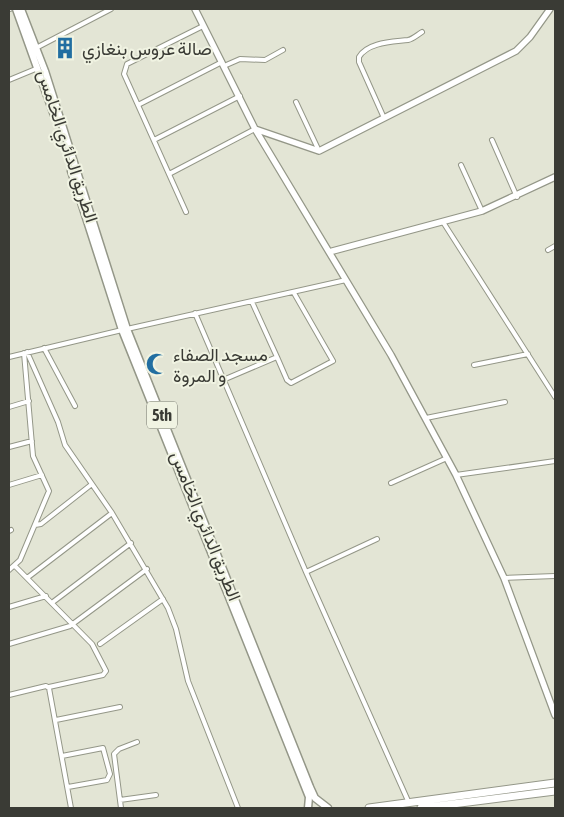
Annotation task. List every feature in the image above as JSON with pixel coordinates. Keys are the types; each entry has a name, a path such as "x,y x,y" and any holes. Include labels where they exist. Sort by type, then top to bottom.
{"highway":[{"path":"422,808 445,802 555,783"},
{"path":"369,808 555,790"}],"main road":[{"name":"الطريق الدائري الخامس","path":"16,9 38,68 124,329 241,620 314,794 328,808"},
{"name":"الطريق الدائري الخامس","path":"21,9 36,48 124,329"},
{"path":"195,9 255,129 391,355 456,475 504,578 555,715"},
{"path":"255,129 319,151 516,51 530,37 550,9"},
{"path":"329,252 482,212 554,179"},
{"name":"الطريق الدائري الخامس","path":"241,620 309,797 308,808"}],"street":[{"path":"36,48 111,9"},
{"path":"186,212 124,74 127,64 203,26"},
{"path":"384,118 359,62 359,57 363,52 379,44 397,40 410,40 422,32"},
{"path":"138,105 223,64 240,59 265,60 283,50"},
{"path":"9,80 38,68"},
{"path":"154,140 240,96"},
{"path":"296,102 319,151"},
{"path":"169,174 255,129"},
{"path":"492,140 517,197"},
{"path":"460,165 482,212"},
{"path":"443,222 555,397"},
{"path":"548,250 555,246"},
{"path":"9,357 124,329 346,280"},
{"path":"252,302 288,382 291,383 333,361 294,293"},
{"path":"195,314 306,572 410,803"},
{"path":"44,348 75,406"},
{"path":"9,570 15,566 49,492 33,456 26,353"},
{"path":"26,353 65,445 131,543 163,598 176,629 188,681 238,808"},
{"path":"474,366 528,354"},
{"path":"223,380 277,357"},
{"path":"9,407 28,401"},
{"path":"426,418 505,402"},
{"path":"9,447 32,441"},
{"path":"391,483 447,458"},
{"path":"456,475 555,461"},
{"path":"9,485 42,475"},
{"path":"35,525 41,524 92,484"},
{"path":"27,578 112,514"},
{"path":"306,572 377,539"},
{"path":"53,602 131,543"},
{"path":"9,695 106,673 94,646 74,623 15,566"},
{"path":"9,644 64,629 147,569"},
{"path":"504,578 555,576"},
{"path":"9,607 46,596"},
{"path":"100,644 163,598"},
{"path":"49,687 71,808"},
{"path":"56,720 120,707"},
{"path":"121,808 114,754 119,749 137,742"},
{"path":"62,756 103,748 110,774 106,780 68,787"},
{"path":"120,800 156,795"}],"place":[{"name":"صالة عروس بنغازي","path":"65,48"},
{"name":"مسجد الصفاء و المروة","path":"157,364"}]}
